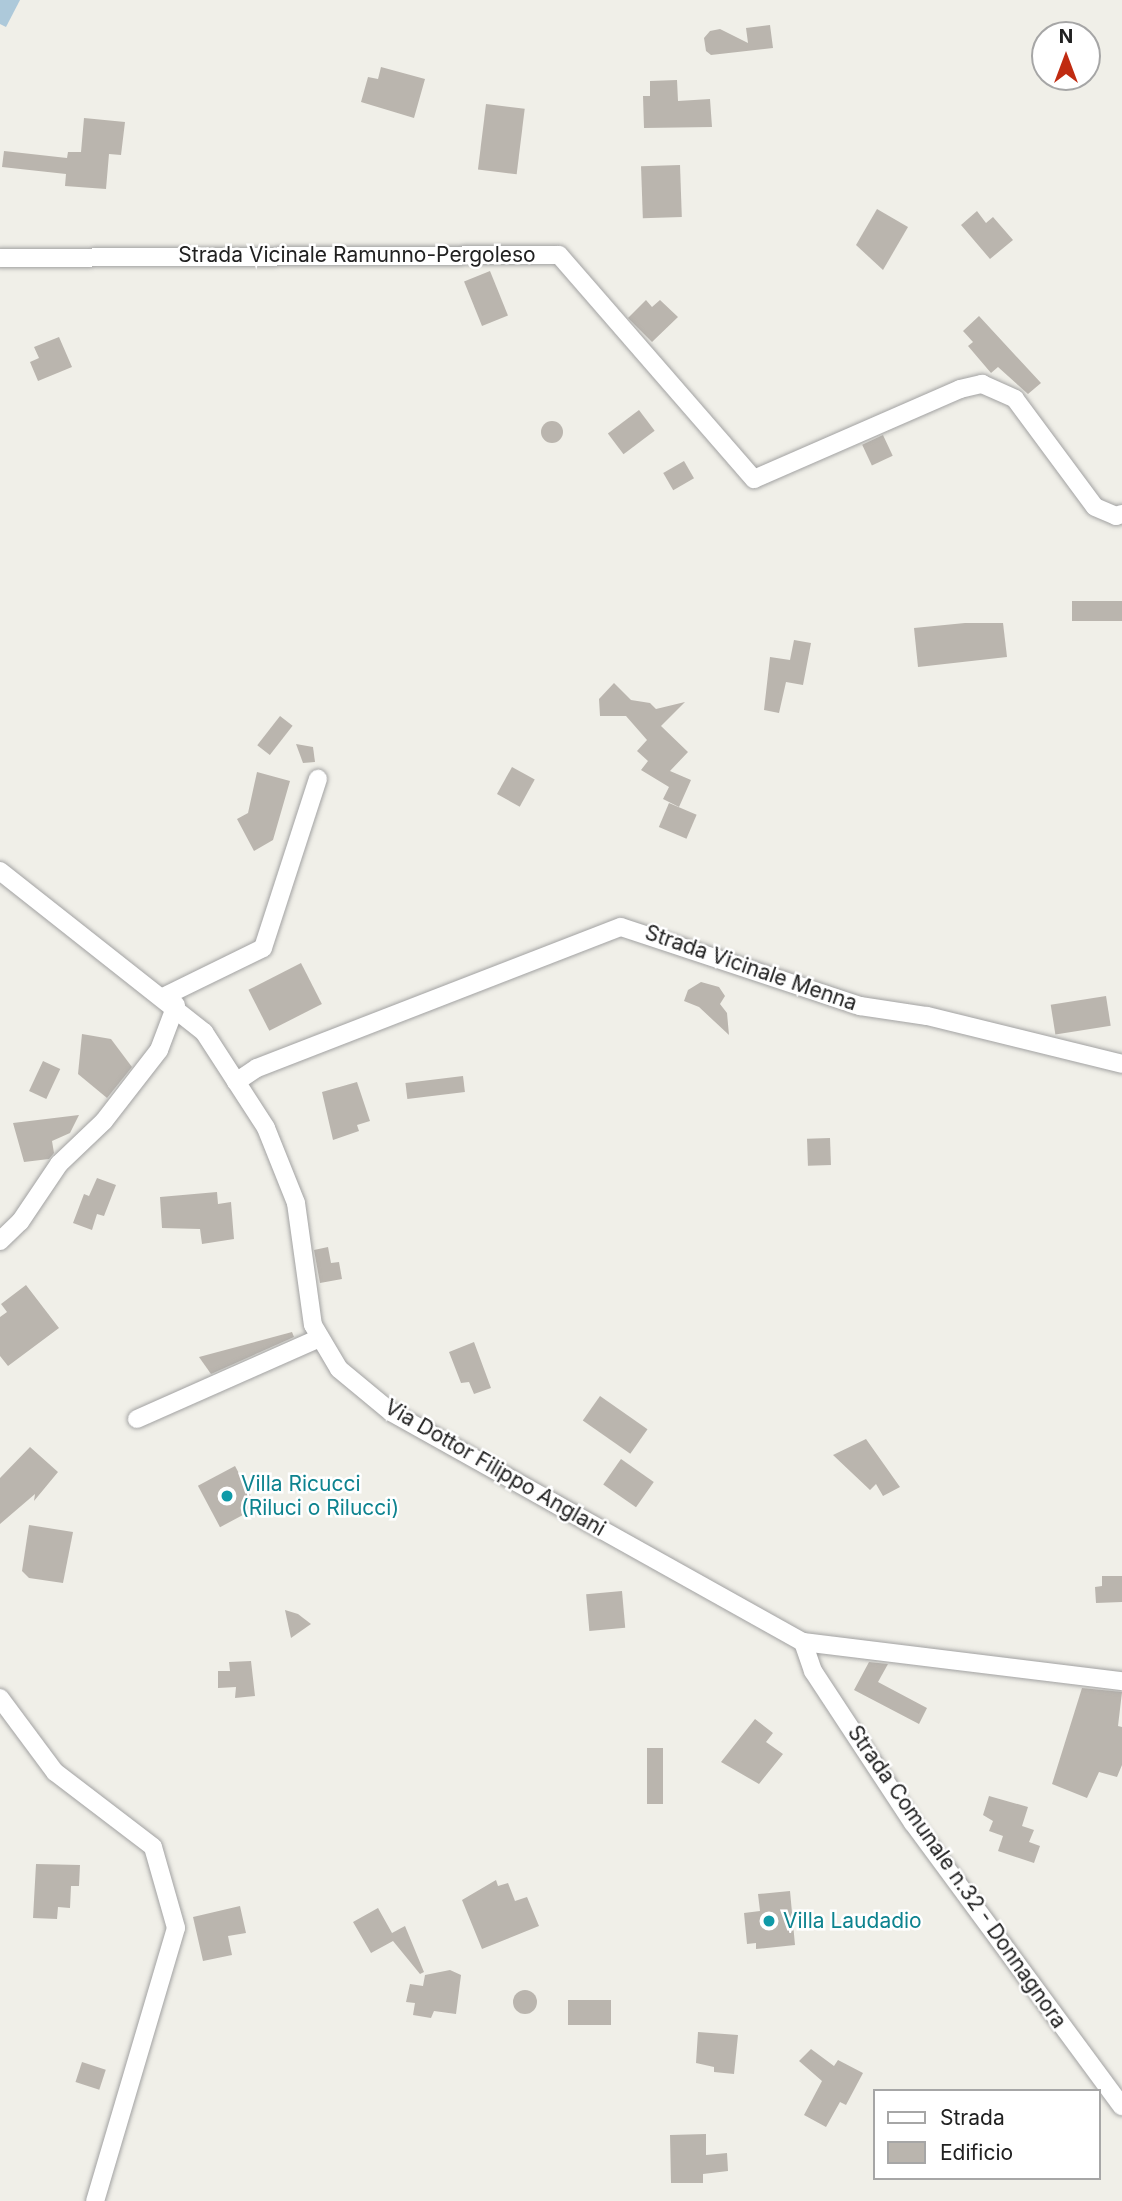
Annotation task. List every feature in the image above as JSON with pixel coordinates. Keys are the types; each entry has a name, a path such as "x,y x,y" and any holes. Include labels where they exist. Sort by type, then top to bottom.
{"street":[{"name":"Strada Vicinale Ramunno-Pergoleso","path":"0,258 559,255 754,478 960,389 982,384 1015,399 1095,507 1116,516 1122,514"},
{"path":"0,1241 20,1222 60,1164 104,1121 159,1051 170,1001 263,948 318,779"},
{"name":"Via Dottor Filippo Anglani","path":"0,871 170,1001 204,1032 266,1128 296,1203 313,1325 339,1369 391,1412 803,1642"},
{"name":"Strada Vicinale Menna","path":"236,1082 257,1068 621,926 860,1006 927,1016 1122,1064"},
{"path":"137,1419 320,1338"},
{"path":"803,1642 1122,1681"},
{"name":"Strada Comunale n.32 - Donnagnora","path":"803,1642 813,1671 913,1823 1122,2106"},
{"path":"0,1698 55,1772 153,1847 176,1928 95,2201"}],"water":[{"path":"0,0 20,0 6,27 0,24"}],"building":[{"path":"770,25 773,48 711,55 706,51 704,38 710,31 720,29 748,43 746,28"},
{"path":"381,67 425,79 414,118 361,102 368,77 378,79"},
{"path":"677,80 678,101 710,99 712,127 644,128 643,96 650,96 650,81"},
{"path":"486,104 525,109 517,174 478,170"},
{"path":"84,118 125,122 121,155 109,154 106,189 65,186 66,174 2,167 4,151 67,158 68,152 81,152"},
{"path":"680,165 682,217 643,218 641,166"},
{"path":"877,209 908,227 883,270 856,245"},
{"path":"977,211 986,223 993,217 1013,240 990,259 961,225"},
{"path":"490,271 508,316 482,326 464,281"},
{"path":"646,300 652,307 660,300 678,317 652,342 628,318"},
{"path":"979,316 1041,383 1028,394 998,367 991,373 968,346 973,342 963,331"},
{"path":"59,337 72,367 38,381 30,362 39,358 34,347"},
{"path":"639,410 655,431 624,454 608,433"},
{"path":"552,421 562,428 563,432 556,442 552,443 542,436 541,432 548,422"},
{"path":"883,435 893,456 872,466 862,445"},
{"path":"684,461 694,478 673,490 663,473"},
{"path":"1072,601 1122,601 1122,621 1072,621"},
{"path":"965,623 1003,623 1007,657 918,667 914,628"},
{"path":"794,640 811,643 803,685 786,682 779,713 764,710 770,657 790,660"},
{"path":"614,683 631,700 650,703 656,709 685,702 661,726 688,752 670,771 691,780 679,807 663,799 669,787 641,770 648,761 637,751 647,740 626,716 600,716 599,699"},
{"path":"280,716 293,726 270,755 257,745"},
{"path":"296,744 313,747 315,762 303,763"},
{"path":"512,767 535,780 520,807 497,794"},
{"path":"257,772 290,781 273,840 254,851 237,819 248,813"},
{"path":"669,803 697,815 686,839 659,827"},
{"path":"301,963 322,1004 269,1031 248,990"},
{"path":"701,982 719,987 725,996 720,1004 727,1013 729,1035 699,1007 684,1001 688,990"},
{"path":"1106,996 1111,1026 1055,1034 1051,1005"},
{"path":"82,1034 111,1039 132,1067 107,1098 78,1074"},
{"path":"43,1061 60,1069 46,1099 29,1091"},
{"path":"463,1076 465,1092 407,1099 405,1083"},
{"path":"357,1082 370,1121 357,1125 359,1131 333,1140 322,1092"},
{"path":"79,1115 70,1133 52,1141 54,1153 49,1159 24,1162 13,1123"},
{"path":"830,1138 831,1165 808,1166 807,1139"},
{"path":"97,1178 116,1185 104,1216 97,1214 92,1230 73,1223 84,1194 89,1196"},
{"path":"217,1192 218,1204 231,1202 234,1239 202,1244 200,1229 162,1228 160,1197"},
{"path":"328,1247 331,1263 339,1262 342,1279 320,1283 314,1250"},
{"path":"26,1285 59,1328 8,1366 0,1356 0,1317 7,1312 1,1304"},
{"path":"292,1332 294,1337 211,1374 199,1357"},
{"path":"474,1342 491,1388 474,1394 469,1382 461,1383 449,1352"},
{"path":"600,1396 648,1429 630,1454 583,1421"},
{"path":"866,1439 900,1487 883,1496 876,1484 870,1490 833,1455"},
{"path":"30,1447 58,1472 34,1501 35,1494 0,1524 0,1478"},
{"path":"621,1459 654,1482 636,1507 603,1484"},
{"name":"Villa Ricucci (Riluci o Rilucci)","path":"235,1466 257,1507 220,1527 198,1486"},
{"path":"29,1525 73,1532 63,1583 29,1578 22,1571"},
{"path":"1102,1576 1122,1576 1122,1602 1096,1603 1095,1587 1102,1586"},
{"path":"622,1591 625,1628 589,1631 586,1594"},
{"path":"285,1610 298,1614 311,1624 291,1638"},
{"path":"251,1661 255,1696 235,1698 236,1687 218,1688 218,1671 230,1671 229,1662"},
{"path":"869,1662 888,1664 878,1682 927,1708 919,1724 854,1690"},
{"path":"1082,1688 1122,1692 1118,1726 1122,1727 1122,1765 1117,1777 1099,1772 1087,1798 1052,1784"},
{"path":"755,1719 773,1733 766,1742 783,1754 759,1784 721,1762"},
{"path":"647,1748 663,1748 663,1804 647,1804"},
{"path":"989,1796 1028,1807 1022,1826 1034,1830 1029,1842 1040,1846 1034,1863 998,1851 1003,1836 989,1831 993,1821 983,1815"},
{"path":"36,1864 80,1865 79,1886 71,1886 70,1908 58,1907 57,1919 33,1918"},
{"path":"496,1880 498,1886 508,1883 515,1901 527,1897 539,1926 482,1949 462,1900"},
{"name":"Villa Laudadio","path":"790,1891 795,1945 756,1949 756,1943 747,1944 744,1913 760,1911 758,1894"},
{"path":"240,1906 246,1933 228,1936 232,1955 203,1961 193,1917"},
{"path":"378,1908 392,1933 405,1926 424,1972 420,1974 393,1941 371,1953 353,1922"},
{"path":"450,1970 461,1975 456,2014 434,2011 431,2018 413,2015 415,2003 406,2002 410,1984 423,1986 425,1975"},
{"path":"525,1990 534,1993 537,2002 534,2011 525,2014 516,2011 513,2002 516,1993"},
{"path":"568,2000 611,2000 611,2025 568,2025"},
{"path":"698,2032 738,2035 734,2074 714,2072 714,2067 696,2063"},
{"path":"811,2049 834,2066 838,2060 863,2073 846,2105 840,2102 826,2127 804,2115 822,2081 799,2061"},
{"path":"82,2062 106,2070 99,2090 76,2082"},
{"path":"706,2134 706,2155 727,2153 728,2171 703,2174 703,2183 671,2183 670,2135"}],"place":[{"name":"Villa Ricucci (Riluci o Rilucci)","path":"227,1496"},
{"name":"Villa Laudadio","path":"769,1921"}]}
